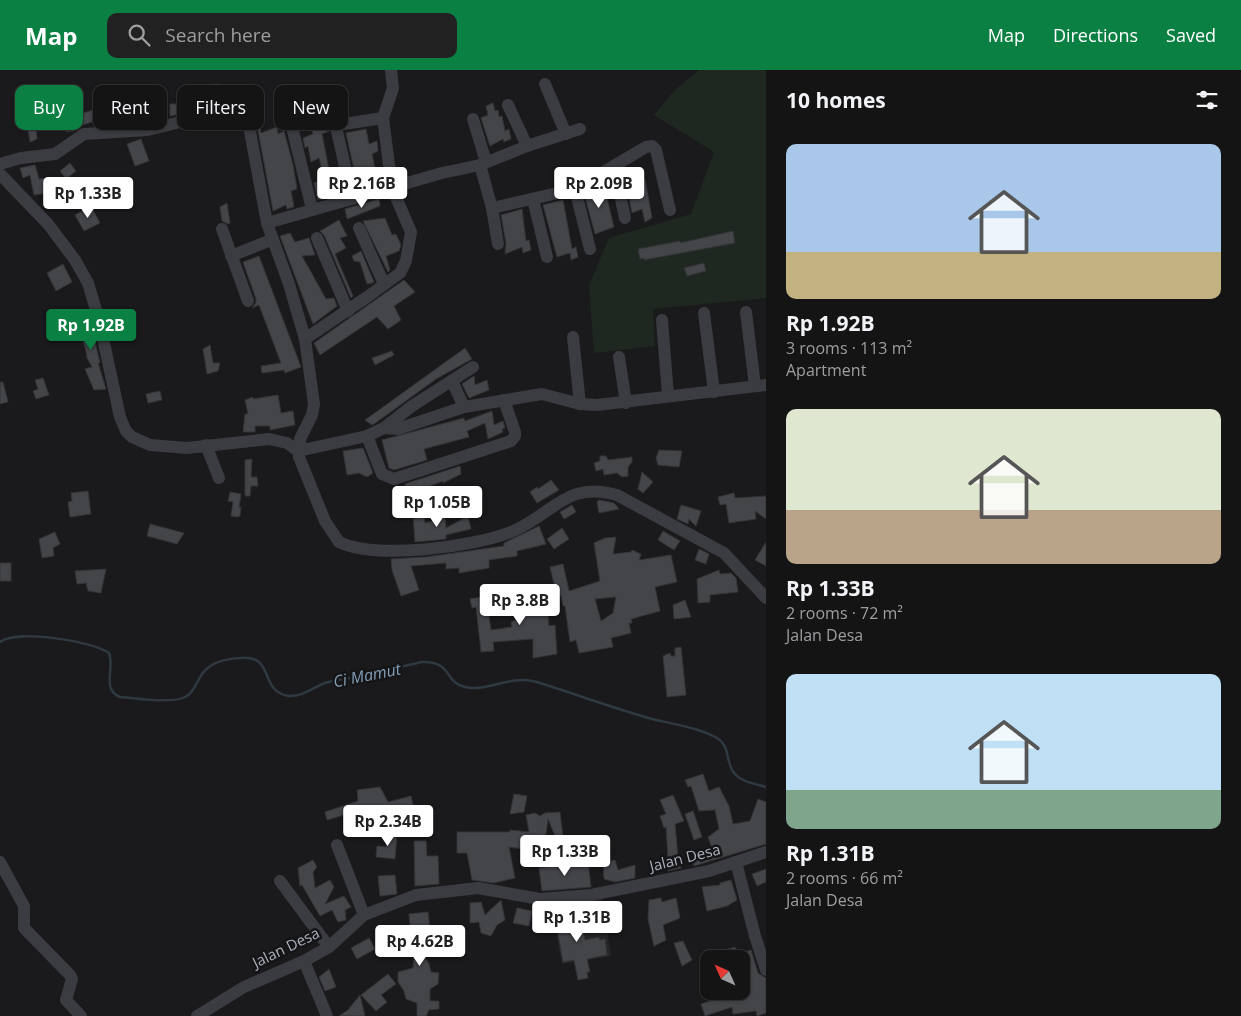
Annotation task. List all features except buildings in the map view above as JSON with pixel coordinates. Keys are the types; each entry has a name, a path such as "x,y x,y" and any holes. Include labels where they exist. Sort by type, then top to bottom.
{"street":[{"path":"305,339 384,284 403,268 411,236 392,188 383,118 392,88 391,70"},
{"path":"545,84 566,134"},
{"path":"508,105 527,146"},
{"path":"0,164 21,158 56,154 84,134 148,130 184,122 238,115 250,126 267,224 290,284 305,339 314,404 312,416 302,434 298,451 309,484 325,521 339,542 362,548 409,550 433,549 476,542 511,532 568,496 590,490 601,490 617,495 724,553 766,598"},
{"path":"348,123 383,118"},
{"path":"473,119 498,244"},
{"path":"267,224 352,198 483,163 580,129"},
{"path":"294,130 312,210"},
{"path":"338,130 352,198"},
{"path":"492,208 575,188 650,146 655,148 670,210"},
{"path":"614,166 625,218"},
{"path":"0,174 48,224 75,260 88,283 99,320 120,417 126,431 132,437 157,446 187,448 269,439 287,443 298,451 367,436 384,428 412,406 473,368"},
{"path":"575,188 590,249"},
{"path":"532,199 546,257"},
{"path":"359,228 384,284"},
{"path":"222,229 230,256 248,301"},
{"path":"317,238 348,310"},
{"path":"230,256 272,240"},
{"path":"384,428 398,429 464,407 542,394 580,404 597,405 761,385 746,312"},
{"path":"704,313 714,392"},
{"path":"662,320 668,396"},
{"path":"574,337 580,404"},
{"path":"619,357 626,402"},
{"path":"452,381 464,407"},
{"path":"367,436 382,474 394,479 511,441 515,436 515,432 504,400"},
{"path":"206,445 219,478"},
{"path":"337,845 364,916"},
{"name":"Jalan Desa","path":"197,1016 244,987 304,961 329,947 364,916 424,893 478,888 540,899 591,895 709,871 766,852"},
{"path":"0,862 24,906 24,928 70,975 72,980 66,1000 81,1016"},
{"path":"736,862 766,970"},
{"path":"280,881 329,947"},
{"path":"304,961 327,1016"}],"shaded area":[{"path":"699,70 766,70 766,298 653,309 655,346 594,353 589,285 609,238 691,214 714,152 654,115 675,90"},
{"path":"602,899 611,956 562,964 551,902"}],"waterway":[{"name":"Ci Mamut","path":"0,642 9,638 37,637 87,644 109,653 111,665 110,684 114,693 120,697 153,700 171,700 185,697 191,692 206,669 228,659 240,658 251,658 258,662 263,667 273,688 279,693 289,696 303,693 328,682 422,662 439,665 444,668 458,685 465,687 473,688 515,681 532,681 645,717 709,734 721,741 732,770 738,777 766,787"}]}
